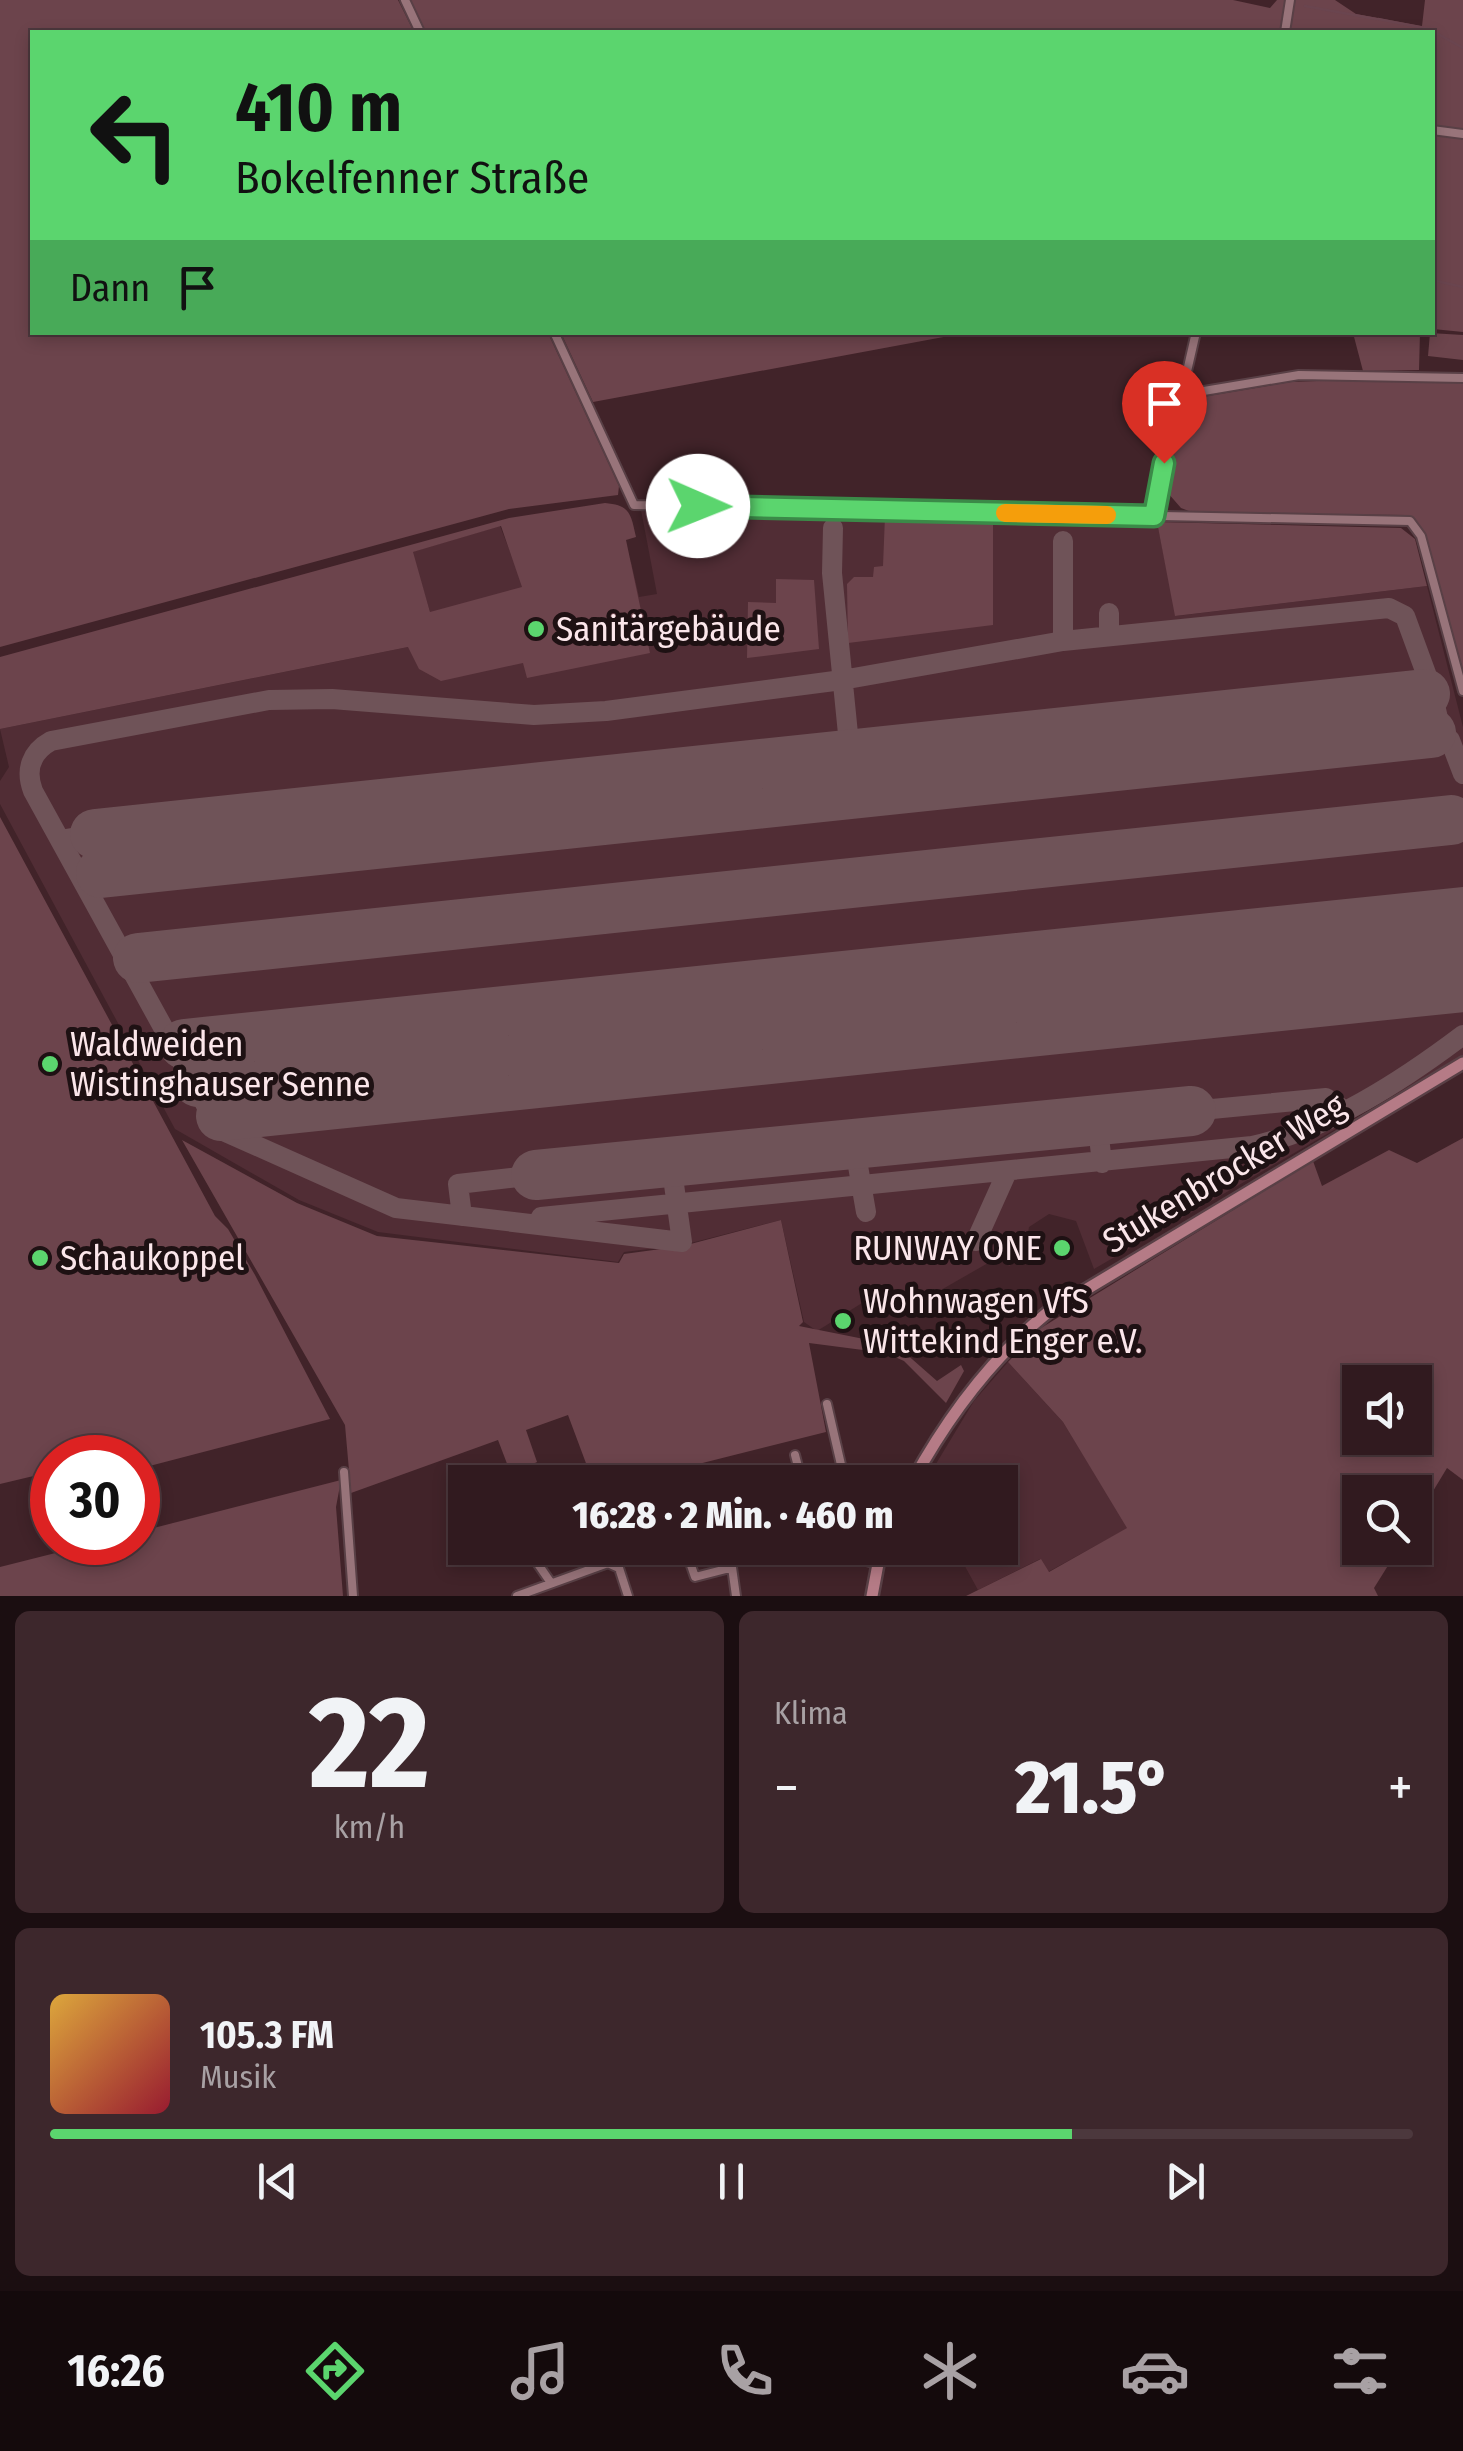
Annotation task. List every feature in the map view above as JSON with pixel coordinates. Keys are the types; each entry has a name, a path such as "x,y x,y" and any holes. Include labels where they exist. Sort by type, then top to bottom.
{"street":[{"path":"404,0 419,30"},
{"path":"1286,30 1290,0"},
{"path":"1435,130 1463,134"},
{"path":"555,335 630,502 1410,521 1421,536 1463,690"},
{"path":"1154,516 1195,335"},
{"path":"1180,395 1299,374 1463,378"},
{"name":"Stukenbrocker Weg","path":"922,1465 961,1402 994,1362 1047,1313 1463,1062"},
{"path":"827,1404 841,1465"},
{"path":"794,1455 797,1465"},
{"path":"344,1472 353,1596"},
{"path":"517,1596 614,1563 628,1596"},
{"path":"539,1565 552,1583"},
{"path":"691,1565 696,1577 730,1568"},
{"path":"731,1565 736,1596"},
{"path":"872,1596 876,1565"}],"shaded area":[{"path":"0,0 398,0 413,30 30,30 30,335 549,335 619,486 618,495 509,509 0,647"},
{"path":"408,0 1233,0 1270,8 1277,0 1286,0 1282,30 423,30"},
{"path":"1294,0 1335,0 1356,14 1422,26 1425,0 1463,0 1463,332 1435,329 1435,30 1290,30"},
{"path":"562,335 954,335 593,402"},
{"path":"1354,335 1420,335 1419,370 1363,371"},
{"path":"1430,335 1463,335 1463,360 1428,356"},
{"path":"1463,380 1463,670 1425,534 1404,515 1194,513 1181,508 1161,485 1184,400 1291,382"},
{"path":"605,503 624,509 631,517 636,537 626,540 650,653 527,678 523,663 441,681 419,669 408,647 0,729 0,657 509,518","holes":["501,526 522,587 430,612 413,552"]},
{"path":"641,510 1157,522 1176,616 1427,586 1463,727 1463,1055 1094,1269 1076,1221 1049,1214 1029,1227 1026,1246 1018,1252 1022,1258 1009,1266 1002,1255 906,1310 891,1285 817,1331 804,1322 781,1220 683,1245 624,1252 618,1262 378,1232 299,1200 175,1129 0,804 0,781 9,767 0,729 408,647 430,612 412,552 500,526 516,567 631,562 639,597 657,594"},
{"path":"885,516 993,518 993,625 848,643 847,584 854,577 873,577 874,567 883,566"},
{"path":"1157,522 1401,528 1415,539 1427,586 1175,616"},
{"path":"776,579 814,580 819,649 747,658 748,602 776,603"},
{"path":"0,817 215,1216 228,1229 255,1275 330,1419 160,1463 160,1435 30,1435 30,1477 0,1484"},
{"path":"1463,1138 1463,1480 1447,1468 1432,1493 1432,1475 1342,1475 1342,1565 1388,1565 1374,1588 1378,1596 966,1596 1041,1559 1049,1572 1127,1528 1063,1422 1008,1362 1041,1328 1313,1161 1322,1186 1389,1150 1417,1163"},
{"path":"182,1140 297,1203 377,1236 619,1263 624,1254 683,1246 781,1220 803,1322 799,1326 874,1341 904,1352 937,1381 961,1365 964,1371 946,1403 904,1361 886,1353 809,1343 826,1432 695,1465 587,1465 568,1415 526,1430 537,1462 530,1465 508,1465 498,1440 351,1493 345,1425"},
{"path":"1008,1362 1063,1422 1128,1528 1048,1572 1040,1559 978,1590 964,1565 1018,1565 1018,1465 935,1465 974,1401"},
{"path":"341,1480 336,1507 343,1596 0,1596 0,1567 30,1559 30,1565 160,1565 160,1526"}],"waterway":[{"path":"1305,6 1376,19"},
{"path":"1378,19 1431,30"},
{"path":"1435,32 1463,48"},
{"path":"1435,281 1463,287"}],"taxiway":[{"path":"833,528 832,573 850,754"},
{"path":"1063,541 1063,641"},
{"path":"671,1163 682,1242 396,1208 219,1129 33,791 30,769 34,756 51,741 269,700 332,699 534,715 606,711 842,680 1063,641 1389,608 1405,616 1431,687 1441,732 1450,740 1463,774"},
{"path":"1109,613 1109,636"},
{"path":"1143,724 1147,763"},
{"path":"378,804 383,843"},
{"path":"60,840 95,834"},
{"path":"411,1021 422,1095"},
{"path":"541,1217 1252,1146 1308,1128 1363,1102 1463,1035"},
{"path":"1191,1111 1326,1098 1344,1110"},
{"path":"1097,1120 1102,1163"},
{"path":"854,1143 866,1212"},
{"path":"976,1241 1007,1172"},
{"path":"462,1216 458,1184 536,1175"}],"runway":[{"path":"95,834 1425,694"},
{"path":"101,873 1431,733"},
{"path":"138,958 1451,820"},
{"path":"184,1044 1463,912"},
{"path":"198,1082 1463,952"},
{"path":"221,1116 1463,987"},
{"path":"536,1175 1191,1111"}],"slow traffic":[{"path":"1005,513 1107,515"}],"place":[{"name":"Sanitärgebäude","path":"536,629"},
{"name":"Waldweiden Wistinghauser Senne","path":"50,1064"},
{"name":"RUNWAY ONE","path":"1062,1248"},
{"name":"Schaukoppel","path":"40,1258"},
{"name":"Wohnwagen VfS Wittekind Enger e.V.","path":"843,1321"}],"route":[{"path":"698,506 1154,516 1164,463"}]}
